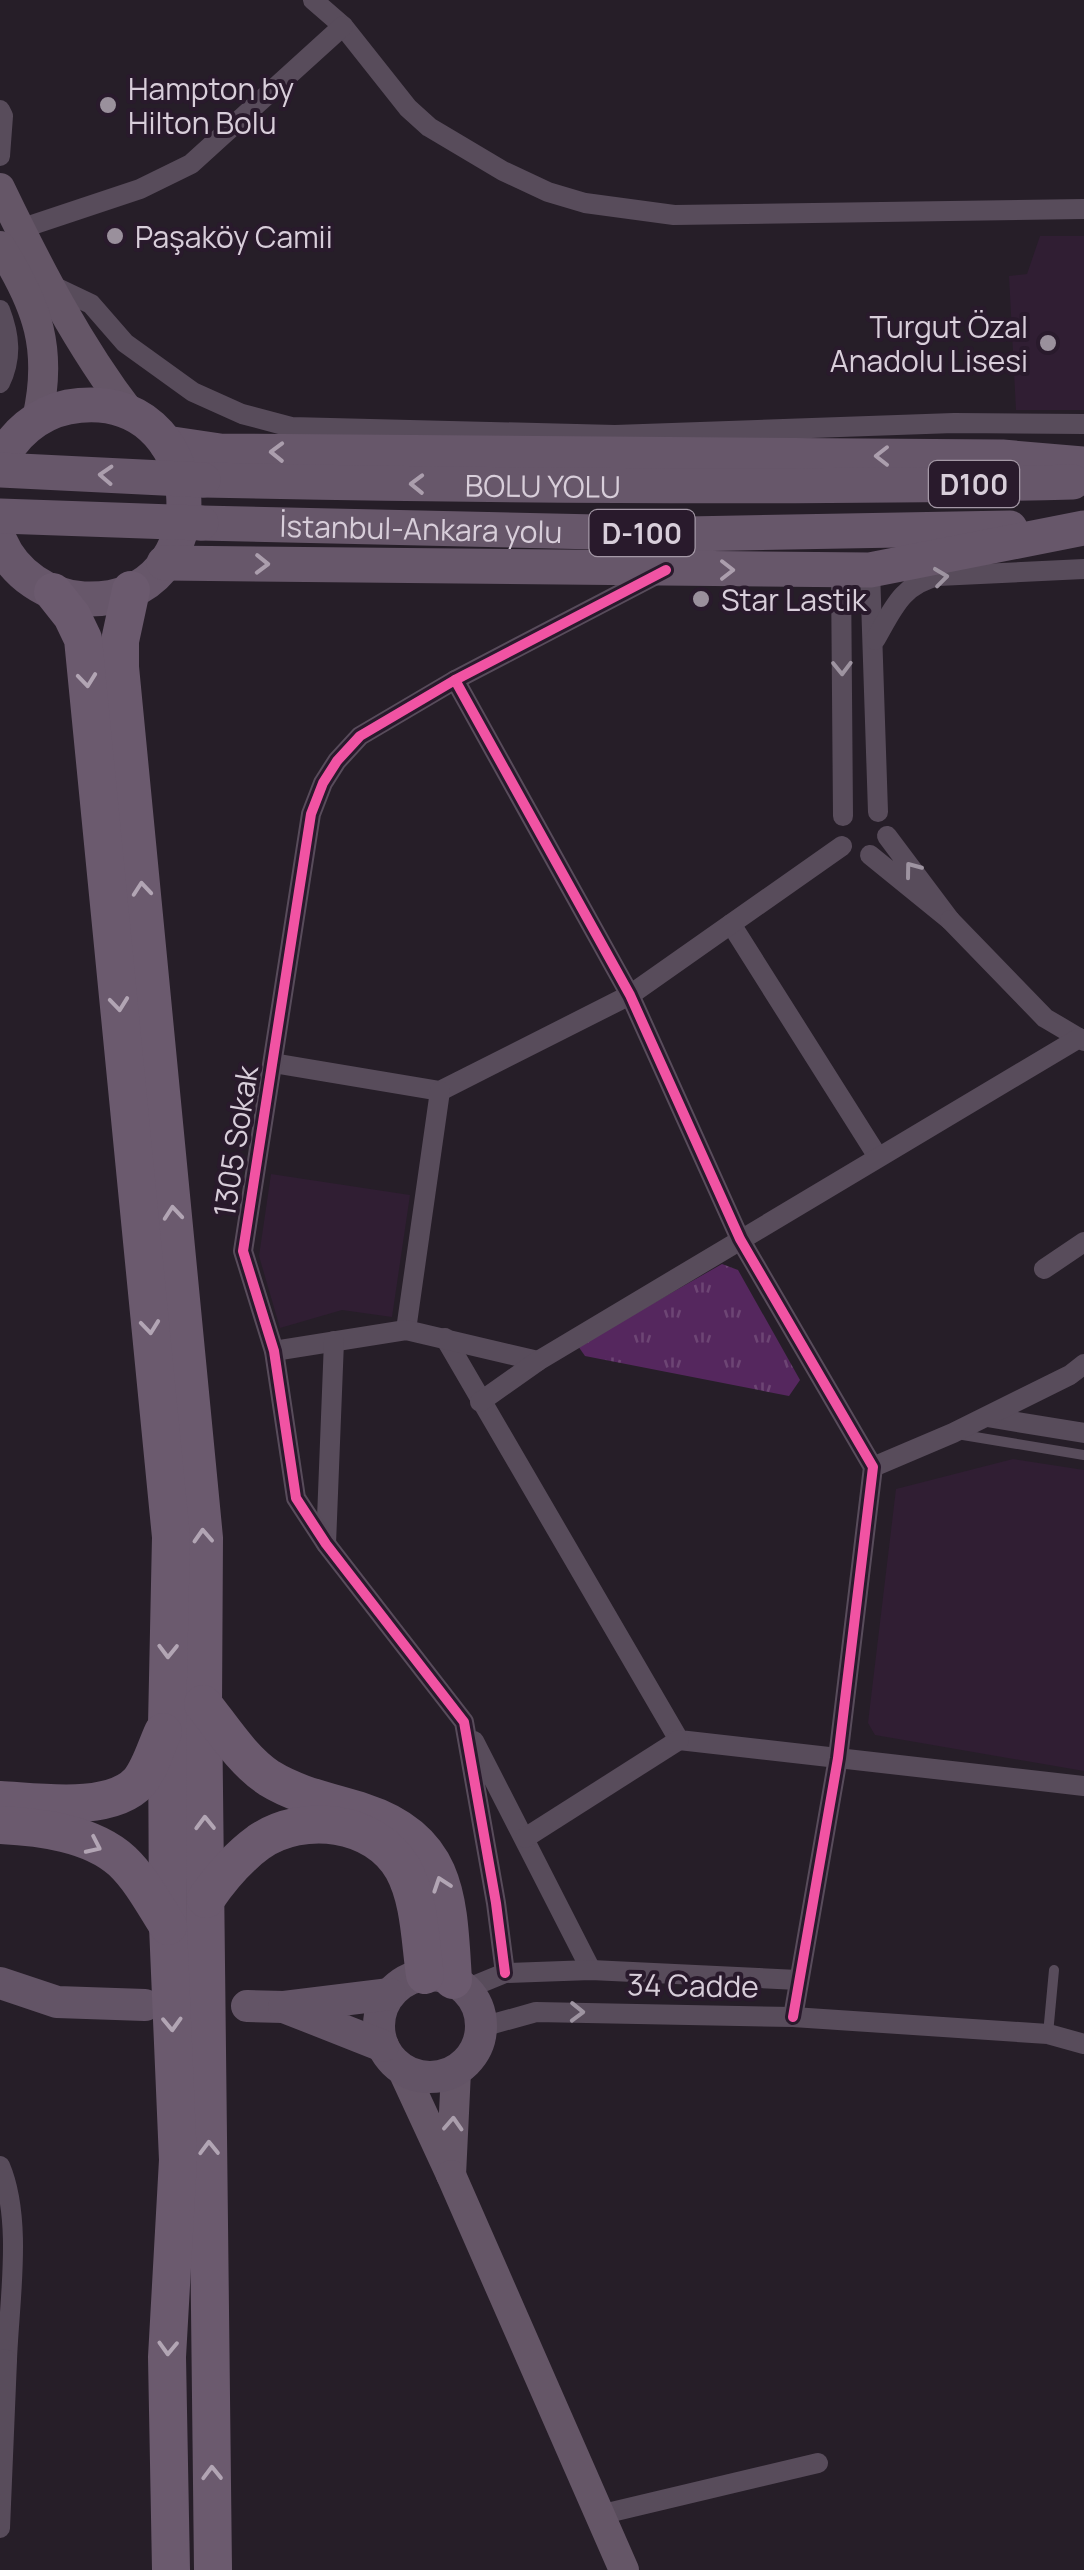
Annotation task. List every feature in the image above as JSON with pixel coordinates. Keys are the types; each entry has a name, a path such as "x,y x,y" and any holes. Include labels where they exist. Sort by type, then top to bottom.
{"highway":[{"path":"5,556 33,582 53,592 97,599 131,590 164,563 178,541 185,516 186,490 179,466 166,443 131,414 83,405 59,409 11,444"},
{"path":"166,443 240,452 1002,457 1084,464"},
{"name":"BOLU YOLU","path":"11,444 204,480 864,487 1084,482"},
{"name":"İstanbul-Ankara yolu","path":"0,516 687,534 1084,528"},
{"path":"164,563 856,570 1084,528"},
{"path":"131,590 122,630 120,667 204,1538 213,2570"},
{"path":"53,592 83,638 170,1537 168,1926 178,2160 167,2356 172,2570"},
{"path":"203,1704 265,1776 298,1792 389,1824 430,1857 448,1903 448,1981"},
{"path":"0,1800 74,1803 118,1798 140,1781 167,1725"},
{"path":"0,1826 66,1833 120,1858 168,1926"},
{"path":"206,1899 225,1873 262,1840 302,1826 343,1826 380,1843 404,1872 448,1981"}],"main road":[{"path":"0,188 22,286 40,328 46,372 11,444"},
{"path":"10,238 50,285 98,371 131,414"},
{"path":"247,2006 284,2007 390,1994 412,1978 448,1981 474,2000 482,2027 470,2060 456,2071 429,2078 284,2007"},
{"path":"0,1984 57,2002 145,2005"},
{"path":"390,1994 380,2019 392,2057 451,2174 624,2570"},
{"path":"451,2174 456,2071"}],"street":[{"path":"313,0 343,26 408,108 429,128 503,171 548,192 585,203 674,216 1084,210"},
{"path":"10,238 140,189 191,164 343,26"},
{"path":"0,110 0,156"},
{"path":"50,285 91,304 125,343 192,392 242,414 291,427 615,436 954,423 1084,424"},
{"path":"0,310 9,353 0,383"},
{"path":"874,640 902,595 917,581 938,576 1084,569"},
{"name":"1305 Sokak","path":"505,1973 464,1722 326,1544 296,1498 274,1351 242,1252 311,814 323,783 360,736 454,680 666,570"},
{"path":"856,570 874,640 878,812"},
{"path":"843,816 856,808 878,812 886,822 887,836 881,848 870,855 854,855 842,846 838,831 843,816 856,570"},
{"path":"454,680 630,994 740,1239 873,1467 838,1758 793,2017"},
{"path":"887,836 950,920"},
{"path":"272,1063 440,1091 630,994 842,846"},
{"path":"480,1402 538,1361 1081,1039 1046,1018 950,920 870,855"},
{"path":"731,924 878,1157"},
{"path":"406,1330 440,1091"},
{"path":"1044,1269 1084,1242"},
{"path":"274,1351 406,1330 538,1361"},
{"path":"445,1338 678,1740"},
{"path":"326,1544 334,1342"},
{"path":"873,1467 986,1417 1070,1375 1084,1364"},
{"path":"986,1417 1084,1433"},
{"path":"464,1722 591,1970"},
{"path":"526,1838 678,1740 1084,1786"},
{"path":"448,1981 505,1973 591,1970 798,1980"},
{"name":"34 Cadde","path":"482,2027 536,2012 793,2017 1048,2034 1084,2044"},
{"path":"0,2166 12,2227 0,2528"},
{"path":"599,2515 818,2463"}],"lane":[{"path":"953,1433 1084,1455"},
{"path":"1048,2034 1054,1970"}],"shaded area":[{"name":"Turgut Özal Anadolu Lisesi","path":"1040,236 1084,236 1084,410 1016,410 1009,276 1027,274"},
{"path":"271,1174 410,1195 392,1317 342,1310 280,1328 259,1256"},
{"path":"1013,1459 1084,1470 1084,1771 875,1735 868,1723 896,1489"}],"green space":[{"path":"722,1264 738,1270 800,1380 789,1396 585,1356 578,1346"}],"cycle path":[{"path":"505,1973 464,1722 326,1544 296,1498 274,1351 243,1251 311,814 323,783 360,736 455,680 666,570"},
{"path":"455,680 630,995 740,1239 873,1467 838,1758 793,2017"}],"place":[{"name":"Hampton by Hilton Bolu","path":"108,105"},
{"name":"Paşaköy Camii","path":"115,236"},
{"name":"Turgut Özal Anadolu Lisesi","path":"1048,343"},
{"name":"Star Lastik","path":"701,599"}]}
